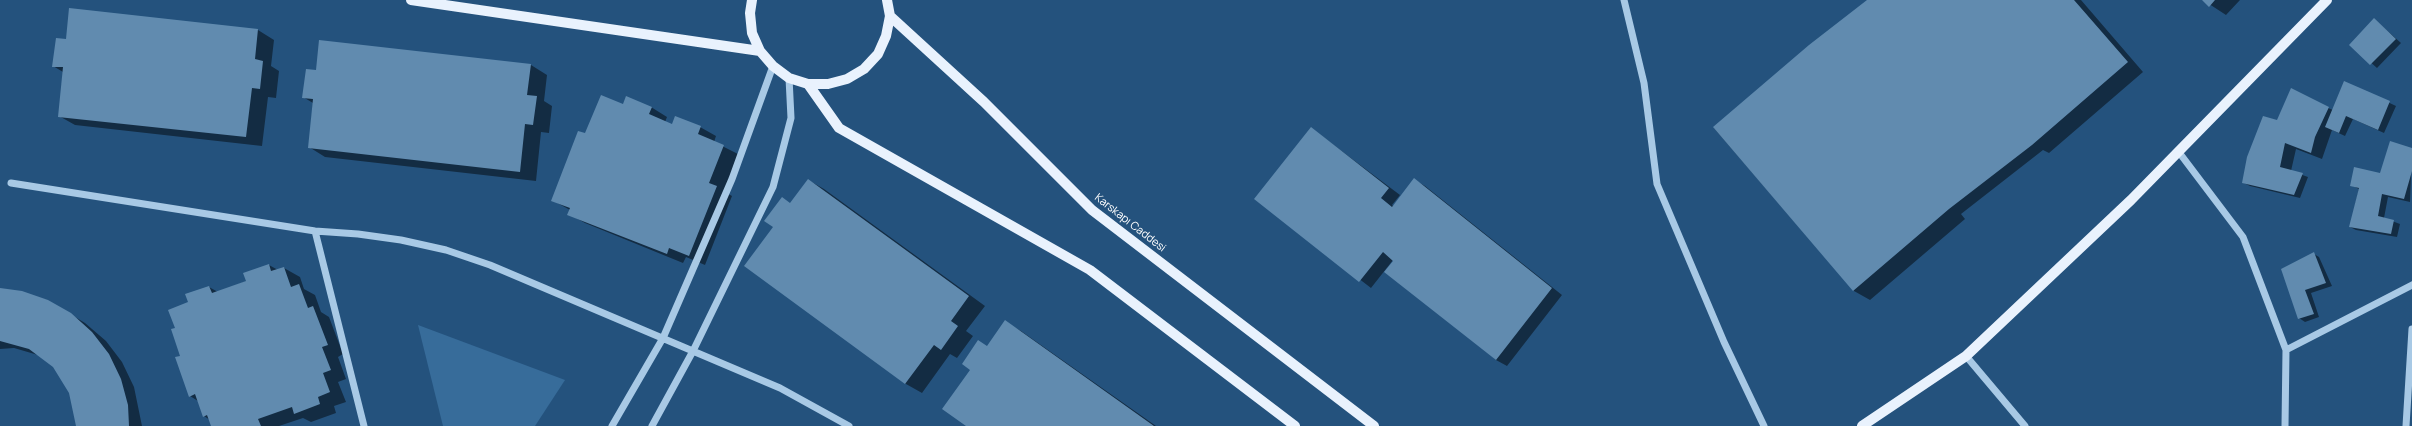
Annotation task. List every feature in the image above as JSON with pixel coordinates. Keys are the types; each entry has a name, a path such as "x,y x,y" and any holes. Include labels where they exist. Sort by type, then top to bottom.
{"main road":[{"path":"411,0 760,51"},
{"path":"752,0 750,13 752,33 760,51 773,66 789,78 808,84 828,84 847,79 864,69 878,54 886,36 890,16 887,0"},
{"path":"1862,426 1966,356 2131,200 2327,0"},
{"name":"Karskapı Caddesi","path":"890,16 984,102 1092,210 1374,426"},
{"path":"808,84 839,128 1090,270 1295,426"}],"street":[{"path":"1624,0 1644,83 1657,184 1724,342 1764,426"},
{"path":"612,426 663,338 732,179 773,66"},
{"path":"652,426 692,351 773,187 791,118 789,78"},
{"path":"2178,151 2243,237 2286,350 2285,426"},
{"path":"11,182 315,231 358,234 401,240 446,250 490,265 780,388 849,426"},
{"path":"315,231 364,426"},
{"path":"2286,350 2412,285"},
{"path":"2406,426 2412,329"},
{"path":"1966,356 2025,426"}],"shaded area":[{"path":"418,325 565,380 535,426 443,426"}],"building":[{"path":"1867,0 2074,0 2128,62 2032,145 1949,209 1853,291 1713,127 1809,45"},
{"path":"2202,0 2215,0 2209,7"},
{"path":"69,8 258,29 255,59 263,61 260,89 252,88 246,137 58,117 63,67 52,67 56,38 66,39"},
{"path":"2374,18 2396,39 2370,65 2349,45"},
{"path":"319,40 531,64 527,95 537,96 533,125 525,124 520,172 308,148 313,99 302,98 306,69 316,70"},
{"path":"2344,81 2390,101 2378,130 2346,116 2339,133 2325,127"},
{"path":"2291,88 2329,107 2315,137 2311,153 2285,143 2280,167 2303,173 2294,195 2242,183 2247,157 2263,116 2277,120"},
{"path":"601,95 623,104 626,96 652,107 649,114 672,124 675,116 701,126 698,134 724,145 709,183 717,186 689,256 669,248 667,254 567,215 570,208 551,201 578,131 585,133"},
{"path":"1311,127 1389,188 1381,198 1392,207 1414,178 1552,288 1496,360 1384,272 1393,261 1383,252 1359,282 1254,199"},
{"path":"2390,141 2412,148 2412,171 2404,199 2382,194 2378,216 2394,220 2391,234 2349,227 2359,188 2350,186 2354,167 2380,173"},
{"path":"808,179 969,296 951,321 958,326 941,350 934,345 905,384 744,266 773,227 764,221 782,197 790,203"},
{"path":"2314,252 2326,283 2305,290 2314,314 2298,319 2281,269"},
{"path":"269,264 271,271 284,267 291,287 299,284 308,308 313,306 328,345 322,347 331,370 323,373 330,392 318,397 320,404 294,414 292,407 258,419 261,426 211,426 207,415 203,417 195,394 189,397 175,357 180,356 171,329 175,328 168,310 188,302 185,294 209,286 212,293 246,281 243,273"},
{"path":"0,288 22,291 48,300 71,313 92,332 109,354 121,379 128,405 129,426 76,426 69,393 53,367 29,349 0,341"},
{"path":"1005,320 1154,426 966,426 942,409 970,370 962,364 978,340 987,346"}]}
